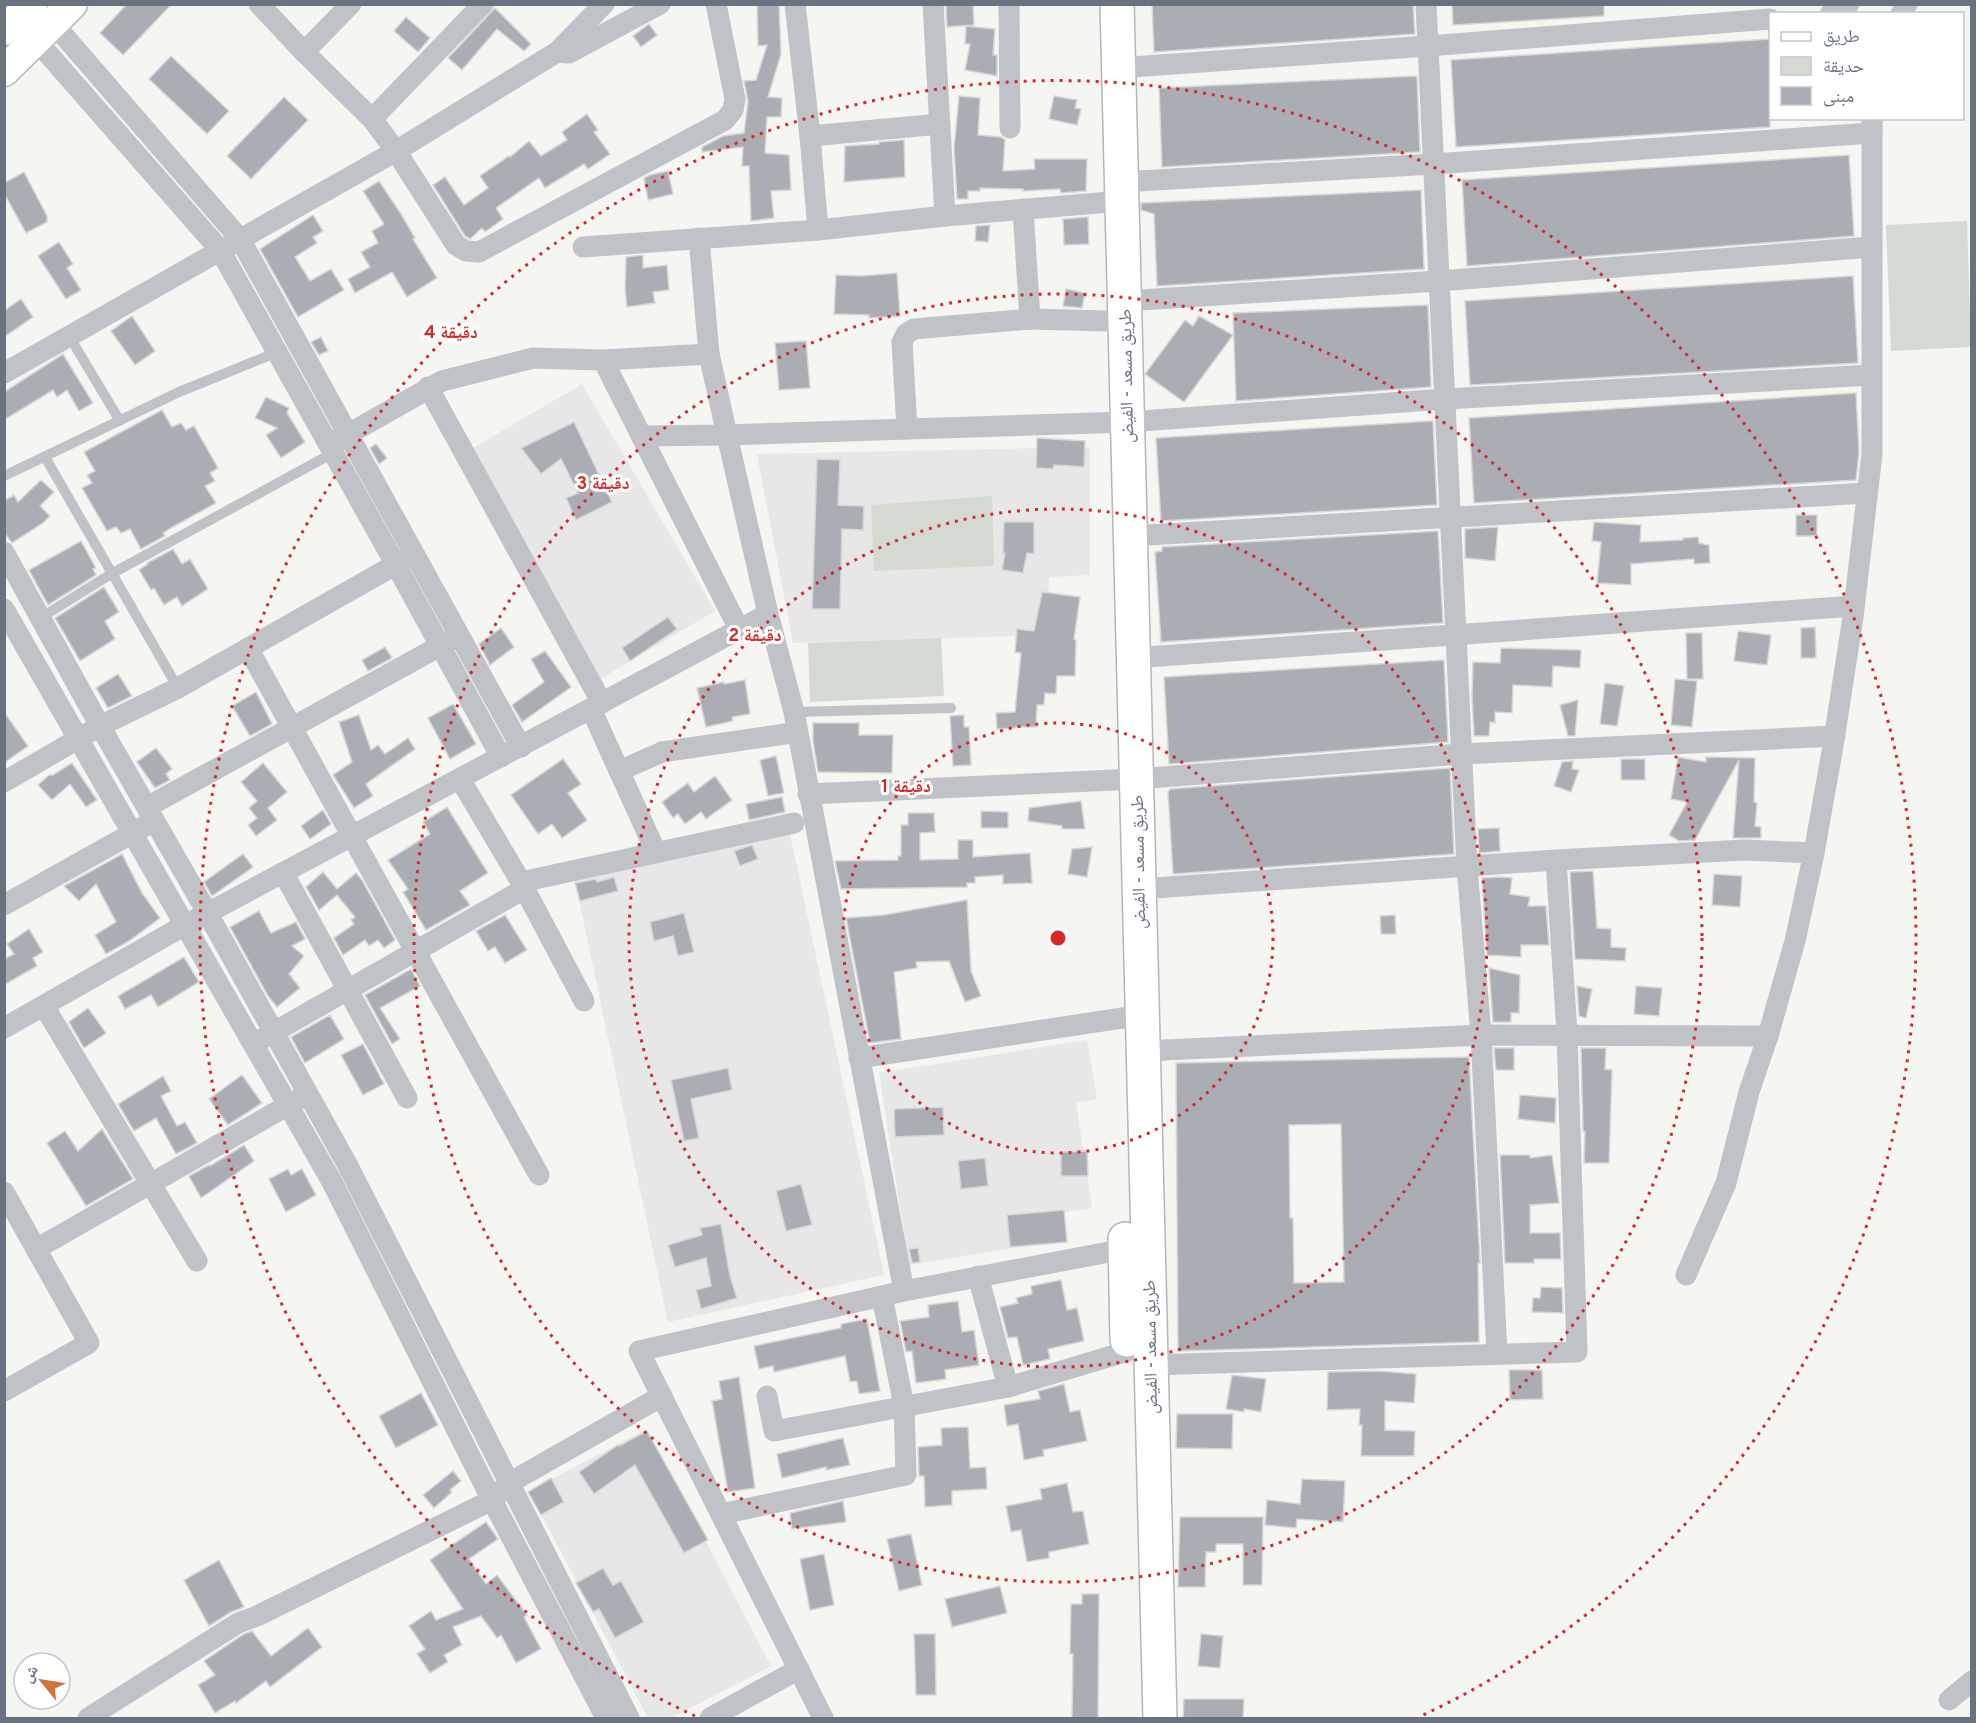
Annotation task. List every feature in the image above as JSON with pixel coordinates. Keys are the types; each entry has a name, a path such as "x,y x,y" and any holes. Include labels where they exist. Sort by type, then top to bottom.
{"main road":[{"name":"طريق مسعد - الفيض","path":"1101,4 1115,195"},
{"name":"طريق مسعد - الفيض","path":"1117,4 1115,311 1139,1358 1140,1719"},
{"path":"4,30 48,18"},
{"path":"4,71 48,18"},
{"name":"طريق مسعد - الفيض","path":"1117,422 1130,536 1133,658 1126,780 1139,889 1131,1016 1143,1051 1136,1246"},
{"name":"طريق مسعد - الفيض","path":"1139,1358 1160,1719"}],"street":[{"path":"259,4 372,119 396,151 456,245 466,251 479,252 725,120 733,110 735,99 716,4"},
{"path":"304,52 351,4"},
{"path":"372,119 483,4"},
{"path":"4,373 396,151 557,52 604,4"},
{"path":"557,52 569,53 660,4"},
{"path":"795,4 818,230"},
{"path":"933,4 945,216"},
{"path":"1009,4 1010,128"},
{"path":"1426,4 1467,867 1481,1035 1497,1353"},
{"path":"1832,12 1849,4"},
{"path":"48,18 240,238 348,435 405,559 440,646 501,757"},
{"path":"48,18 220,250 331,449 459,636 521,747"},
{"path":"1118,68 1769,19"},
{"path":"810,136 940,124"},
{"path":"583,247 818,230 1023,209 1115,195 1434,164 1872,126 1872,454 1854,606 1835,736 1814,853 1794,941 1768,1036 1749,1092 1726,1183 1686,1275"},
{"path":"1023,209 1030,319"},
{"path":"699,238 709,354 768,614 796,722 904,1291"},
{"path":"907,429 902,342 909,331 914,329 1439,281 1872,247"},
{"path":"331,449 348,435 428,387 442,381 533,358 603,360 709,354"},
{"path":"603,360 739,629"},
{"path":"641,436 1117,422 1445,399 1871,375"},
{"path":"428,387 597,706 619,771 656,852"},
{"path":"1130,536 1867,493"},
{"path":"4,552 347,1164 629,1719"},
{"path":"4,782 100,726 178,688 405,559"},
{"path":"1133,658 1854,606"},
{"path":"4,1028 185,926 768,614"},
{"path":"42,617 8,622 254,1043 332,1182 492,1500 606,1719"},
{"path":"4,905 132,833 151,814 292,728 459,636"},
{"path":"248,648 539,1174"},
{"path":"619,771 662,752 796,722"},
{"path":"808,794 1126,780 1462,754 1835,736"},
{"path":"460,779 522,885 584,1002"},
{"path":"254,1043 416,952 522,885 656,852 794,822"},
{"path":"1139,889 1556,860 1745,850 1814,853"},
{"path":"767,1396 774,1431 1008,1387 1139,1358 1577,1352 1567,1034 1556,860"},
{"path":"284,874 407,1098"},
{"path":"44,1005 197,1262"},
{"path":"859,1058 1131,1016"},
{"path":"1143,1051 1481,1035 1768,1036"},
{"path":"36,1250 307,1094"},
{"path":"4,1192 89,1343 4,1391"},
{"path":"823,1719 639,1351 904,1291 1136,1246"},
{"path":"978,1276 1008,1387"},
{"path":"721,1514 906,1475 904,1406 882,1296"},
{"path":"88,1719 238,1623 257,1616 492,1500 509,1483 662,1396"},
{"path":"710,1719 799,1669"},
{"path":"1949,1700 1971,1681"}],"lane":[{"path":"69,336 120,421"},
{"path":"4,476 188,388 298,344"},
{"path":"42,617 111,574 331,449"},
{"path":"45,457 178,688"},
{"path":"796,722 951,708"}],"shaded area":[{"path":"582,384 715,611 600,679 468,451"},
{"path":"1090,447 1090,575 1049,577 1046,635 793,643 757,454"},
{"path":"790,834 884,1275 668,1322 575,881"},
{"path":"1087,1040 1097,1099 1076,1103 1092,1208 1064,1212 1068,1239 909,1265 879,1073"},
{"path":"647,1429 771,1666 671,1718 648,1718 529,1491"}],"green space":[{"path":"1967,221 1971,347 1891,351 1886,225"},
{"path":"992,496 994,566 874,571 871,505"},
{"path":"941,638 944,696 810,702 808,643"}],"building":[{"path":"127,4 172,4 123,55 100,33"},
{"path":"757,4 779,4 781,54 768,97 782,98 781,117 767,117 765,153 789,155 791,190 771,191 774,218 751,221 749,166 742,166 743,147 702,152 702,147 723,136 744,133 748,101 744,81 756,80 767,45 758,46"},
{"path":"973,4 974,25 947,27 946,5"},
{"path":"1152,4 1413,4 1415,34 1154,52"},
{"path":"1452,4 1604,4 1604,16 1453,25"},
{"path":"495,8 531,44 524,51 497,29 462,70 448,58"},
{"path":"406,17 430,38 418,52 394,31"},
{"path":"649,24 657,35 641,47 633,36"},
{"path":"966,26 995,29 993,55 997,55 997,76 965,70 970,44 965,44"},
{"path":"1769,39 1770,127 1456,147 1451,60"},
{"path":"171,56 229,111 207,134 149,79"},
{"path":"1417,76 1420,152 1162,167 1159,88"},
{"path":"959,96 980,98 978,135 1001,137 1005,140 1003,171 1035,169 1034,159 1087,159 1086,191 1061,193 1060,189 1023,191 1023,189 980,188 980,191 968,191 968,199 957,199 954,148"},
{"path":"1054,96 1077,100 1075,108 1081,109 1077,125 1049,119"},
{"path":"284,97 308,120 251,179 227,156"},
{"path":"587,114 598,130 594,132 610,154 588,169 584,164 545,188 539,178 496,208 503,219 485,232 482,228 470,239 465,236 433,185 445,177 464,205 488,188 480,176 510,157 529,141 541,156 567,140 562,132"},
{"path":"904,140 905,177 844,182 845,146"},
{"path":"1849,155 1854,236 1467,266 1462,180"},
{"path":"668,171 673,194 648,200 644,178"},
{"path":"24,172 47,216 47,222 26,233 4,193 4,183"},
{"path":"379,181 401,214 437,278 407,297 392,272 355,293 348,279 370,267 361,252 378,243 372,231 384,224 363,191"},
{"path":"1421,190 1424,269 1157,286 1154,214 1141,210 1141,203"},
{"path":"313,215 323,231 313,237 317,243 295,257 310,281 331,269 344,290 298,317 260,249"},
{"path":"1088,217 1089,244 1064,245 1063,219"},
{"path":"990,225 988,242 975,241 976,226"},
{"path":"59,242 73,264 67,268 81,290 66,299 38,256"},
{"path":"643,255 643,268 667,265 669,290 653,292 655,303 627,307 626,257"},
{"path":"897,273 900,316 869,318 869,315 834,314 836,275 861,276"},
{"path":"1853,276 1858,363 1470,385 1465,301"},
{"path":"1066,289 1085,293 1082,308 1063,306"},
{"path":"21,299 33,317 4,337 4,311"},
{"path":"1428,305 1431,387 1236,401 1233,313"},
{"path":"132,316 155,351 135,365 111,331"},
{"path":"1199,316 1233,335 1184,402 1145,374 1185,320 1193,326"},
{"path":"321,337 328,351 319,355 311,342"},
{"path":"806,341 810,388 779,390 775,343"},
{"path":"63,354 93,403 79,411 67,390 57,397 53,390 4,420 4,392"},
{"path":"1856,393 1859,453 1856,480 1474,503 1469,418"},
{"path":"266,397 289,408 287,413 305,442 281,458 266,435 277,428 255,418"},
{"path":"162,410 172,427 181,423 186,430 194,426 218,468 210,473 215,481 205,486 216,503 171,528 163,533 165,536 141,549 130,529 121,533 116,527 107,531 82,488 92,483 87,475 95,471 84,452"},
{"path":"1433,421 1437,505 1161,521 1156,438"},
{"path":"574,422 612,502 576,520 566,498 578,493 561,459 541,474 521,448"},
{"path":"1037,438 1085,441 1084,467 1054,465 1053,469 1036,468"},
{"path":"376,444 387,458 379,464 370,448"},
{"path":"817,459 840,460 838,505 864,506 863,530 842,529 840,609 812,609"},
{"path":"41,480 54,492 40,506 50,516 12,543 4,532 4,501 14,495 18,502"},
{"path":"1796,515 1817,515 1817,536 1796,536"},
{"path":"1004,522 1034,522 1034,554 1027,553 1023,573 1002,570 1005,553 1003,553"},
{"path":"1594,522 1641,525 1640,542 1698,537 1699,543 1709,545 1710,563 1694,564 1694,559 1631,564 1631,585 1597,583 1601,542 1592,541"},
{"path":"1498,527 1495,561 1465,558 1465,529"},
{"path":"1438,531 1443,623 1161,642 1155,552 1162,551 1162,547"},
{"path":"81,541 96,568 93,569 96,575 48,605 29,570"},
{"path":"173,549 182,564 190,559 208,589 182,606 177,597 164,605 154,588 151,590 139,570"},
{"path":"104,587 119,612 105,621 115,639 80,661 55,618"},
{"path":"1042,592 1080,597 1074,639 1076,640 1075,676 1057,676 1056,694 1045,693 1044,705 1037,705 1036,727 997,729 996,713 1015,712 1021,653 1015,652 1017,629 1034,631"},
{"path":"668,617 677,629 630,661 622,648"},
{"path":"1815,627 1816,658 1801,658 1801,628"},
{"path":"501,628 514,647 490,665 479,644"},
{"path":"1738,631 1771,635 1767,665 1734,661"},
{"path":"1686,633 1702,633 1703,679 1687,679"},
{"path":"385,647 392,658 368,671 362,660"},
{"path":"1501,648 1581,650 1580,668 1553,666 1552,687 1513,685 1512,713 1495,712 1495,723 1490,722 1489,736 1474,736 1473,662 1500,663"},
{"path":"545,651 571,687 522,722 512,705 544,682 531,659"},
{"path":"1444,660 1448,742 1169,764 1164,677"},
{"path":"118,674 132,696 108,708 96,688"},
{"path":"1675,679 1697,681 1692,727 1671,725"},
{"path":"745,680 750,714 732,717 733,721 706,727 697,688"},
{"path":"1605,683 1624,686 1617,726 1600,724"},
{"path":"256,692 272,724 250,736 232,706"},
{"path":"1578,700 1575,736 1568,736 1560,705"},
{"path":"453,704 476,744 450,759 428,718"},
{"path":"4,712 28,746 4,763"},
{"path":"359,715 371,750 378,745 385,754 408,738 415,749 366,784 373,796 354,808 333,775 352,762 339,722"},
{"path":"964,715 964,727 969,727 971,765 953,766 950,716"},
{"path":"813,723 859,723 859,735 893,735 892,773 818,772 813,741"},
{"path":"156,748 172,769 166,774 170,780 155,788 137,762"},
{"path":"776,756 784,793 768,796 760,760"},
{"path":"1678,757 1706,762 1706,757 1755,758 1754,802 1757,803 1755,826 1761,827 1761,838 1733,838 1739,760 1695,840 1679,841 1669,835 1687,802 1671,799"},
{"path":"563,759 581,784 568,793 587,820 562,838 552,824 538,834 511,795"},
{"path":"1621,759 1645,759 1645,780 1621,780"},
{"path":"1573,761 1572,769 1579,770 1571,792 1554,786 1562,762"},
{"path":"72,763 97,800 86,807 70,784 52,800 38,785 49,775 53,775"},
{"path":"263,763 287,792 268,808 277,820 256,836 248,825 257,818 249,808 257,801 241,782"},
{"path":"1450,768 1454,854 1173,874 1168,792 1170,789"},
{"path":"715,776 732,800 706,819 701,812 685,824 678,814 673,818 662,802 688,783 694,792"},
{"path":"782,797 785,812 749,820 746,804"},
{"path":"1081,801 1085,829 1062,829 1062,826 1028,821 1029,808"},
{"path":"447,807 488,873 460,891 470,905 426,930 403,892 408,889 388,860 430,834 423,822"},
{"path":"323,810 331,824 310,839 301,826"},
{"path":"981,811 1008,812 1008,828 981,828"},
{"path":"908,813 934,813 935,832 920,833 920,860 958,859 958,840 973,840 973,857 1030,853 1032,883 1003,884 1003,875 975,877 975,883 967,883 967,887 841,889 835,861 898,860 898,856 901,856 901,825 908,825"},
{"path":"1499,828 1500,851 1479,853 1478,829"},
{"path":"752,845 758,859 740,866 734,851"},
{"path":"1092,847 1087,877 1068,874 1072,849"},
{"path":"122,854 142,893 160,918 129,941 106,954 95,935 116,922 96,884 79,901 64,886"},
{"path":"243,854 253,867 212,896 204,882"},
{"path":"1593,871 1597,928 1611,929 1611,947 1626,948 1625,961 1575,959 1570,872"},
{"path":"323,872 337,889 356,873 395,940 384,948 378,940 369,946 365,940 343,955 334,938 354,924 351,920 355,917 337,895 319,910 306,887"},
{"path":"1714,874 1742,876 1740,907 1712,905"},
{"path":"614,877 618,891 580,901 575,883 596,879 597,882"},
{"path":"1482,878 1512,878 1510,894 1530,897 1528,906 1546,906 1549,945 1521,945 1521,957 1487,955"},
{"path":"967,900 971,971 981,996 965,1002 949,961 916,962 917,968 894,972 901,1039 870,1043 846,918 884,915"},
{"path":"259,911 271,933 296,922 305,939 292,946 304,956 289,974 300,988 277,1007 268,996 230,927"},
{"path":"684,913 694,952 678,956 673,936 654,941 650,922"},
{"path":"505,915 527,950 505,963 495,947 488,951 476,931"},
{"path":"1395,915 1396,934 1381,934 1380,916"},
{"path":"29,929 43,952 33,958 37,966 4,985 4,959 14,954 7,944"},
{"path":"184,957 199,982 158,1007 151,995 125,1009 118,996"},
{"path":"1489,968 1520,975 1519,1013 1511,1013 1511,1022 1493,1022"},
{"path":"411,969 420,986 380,1008 400,1039 392,1044 365,995"},
{"path":"1577,986 1592,989 1586,1018 1579,1016"},
{"path":"1636,986 1662,988 1659,1016 1634,1014"},
{"path":"88,1008 106,1033 84,1048 69,1022"},
{"path":"330,1015 344,1039 305,1063 291,1037"},
{"path":"363,1044 384,1084 363,1095 341,1055"},
{"path":"1494,1048 1514,1048 1514,1070 1496,1070"},
{"path":"1581,1048 1606,1048 1605,1069 1612,1070 1609,1163 1584,1163 1585,1132 1583,1131"},
{"path":"1469,1057 1480,1263 1478,1263 1479,1342 1178,1351 1176,1063","holes":["1341,1124 1344,1282 1294,1283 1293,1218 1290,1218 1289,1125"]},
{"path":"728,1068 732,1090 691,1099 699,1138 684,1141 671,1080"},
{"path":"242,1075 262,1103 228,1125 209,1099"},
{"path":"163,1076 171,1091 161,1096 177,1126 185,1122 197,1143 176,1154 156,1118 134,1131 118,1104"},
{"path":"1520,1095 1556,1098 1555,1123 1518,1119"},
{"path":"943,1107 944,1135 895,1137 894,1109"},
{"path":"102,1129 133,1179 86,1206 47,1143 65,1131 78,1151"},
{"path":"244,1145 254,1161 201,1198 189,1176"},
{"path":"1087,1151 1088,1176 1061,1176 1061,1152"},
{"path":"1500,1155 1530,1155 1530,1158 1552,1155 1559,1203 1530,1205 1530,1233 1560,1233 1561,1259 1534,1259 1534,1263 1505,1263"},
{"path":"985,1158 988,1186 961,1189 958,1161"},
{"path":"288,1169 291,1175 302,1169 316,1195 286,1212 269,1179"},
{"path":"801,1184 812,1225 786,1231 776,1191"},
{"path":"1064,1210 1067,1242 1010,1247 1007,1215"},
{"path":"721,1224 730,1276 737,1298 701,1309 696,1290 711,1286 706,1258 675,1267 668,1245 702,1235 700,1228"},
{"path":"918,1248 920,1262 912,1263 909,1249"},
{"path":"1061,1280 1067,1310 1077,1308 1084,1341 1048,1349 1050,1359 1023,1365 1017,1337 1008,1338 1000,1307 1018,1303 1016,1298 1032,1294 1031,1286"},
{"path":"1541,1287 1562,1288 1563,1313 1532,1312 1533,1298 1540,1298"},
{"path":"958,1301 962,1332 974,1330 979,1365 945,1370 946,1379 916,1383 912,1351 906,1352 900,1321 929,1317 928,1305"},
{"path":"867,1319 880,1391 859,1394 857,1381 850,1382 845,1356 774,1372 773,1366 759,1369 754,1346 841,1328 841,1324"},
{"path":"1509,1370 1542,1370 1543,1399 1510,1400"},
{"path":"1378,1371 1416,1374 1414,1403 1385,1401 1385,1430 1415,1431 1414,1456 1361,1456 1360,1409 1327,1410 1328,1372"},
{"path":"1232,1375 1266,1379 1261,1412 1226,1409"},
{"path":"739,1377 755,1488 728,1492 712,1401 722,1399 719,1381"},
{"path":"1064,1384 1070,1412 1080,1410 1087,1441 1043,1450 1044,1456 1024,1460 1018,1424 1007,1426 1004,1405 1040,1399 1038,1391"},
{"path":"421,1393 438,1425 396,1448 379,1416"},
{"path":"1177,1414 1233,1414 1232,1449 1176,1448"},
{"path":"968,1427 970,1468 986,1467 987,1489 952,1491 952,1505 925,1507 924,1476 919,1476 918,1447 942,1445 941,1428"},
{"path":"647,1431 708,1540 684,1553 635,1465 594,1494 579,1472 618,1445"},
{"path":"843,1438 850,1465 826,1470 826,1467 782,1478 777,1454"},
{"path":"453,1471 461,1481 434,1508 423,1495"},
{"path":"551,1478 564,1502 541,1515 528,1492"},
{"path":"1302,1479 1345,1481 1343,1522 1297,1519 1296,1528 1265,1525 1267,1500 1300,1504"},
{"path":"1067,1483 1073,1512 1083,1511 1089,1544 1049,1552 1049,1558 1027,1562 1021,1530 1011,1532 1006,1506 1042,1499 1040,1489"},
{"path":"843,1501 846,1522 792,1529 790,1513"},
{"path":"1180,1517 1263,1517 1262,1585 1243,1585 1243,1544 1216,1544 1216,1552 1206,1552 1205,1587 1178,1587"},
{"path":"486,1522 498,1539 469,1559 486,1584 497,1575 527,1615 524,1617 541,1649 516,1663 501,1635 497,1638 481,1616 453,1627 462,1645 444,1655 448,1662 430,1673 417,1654 425,1649 409,1626 431,1611 436,1620 463,1609 430,1560"},
{"path":"911,1534 922,1585 899,1591 887,1539"},
{"path":"824,1554 834,1605 810,1610 800,1559"},
{"path":"219,1560 244,1607 231,1612 209,1626 184,1580"},
{"path":"603,1568 613,1585 621,1581 644,1622 615,1638 599,1609 593,1612 576,1583"},
{"path":"1000,1586 1007,1613 952,1627 945,1599"},
{"path":"1082,1594 1099,1594 1098,1719 1072,1719 1071,1604 1082,1604"},
{"path":"308,1628 322,1647 270,1687 266,1681 236,1703 235,1701 215,1713 198,1685 215,1675 204,1661 252,1631 271,1656"},
{"path":"914,1634 935,1634 936,1695 916,1695"},
{"path":"1201,1634 1223,1636 1220,1668 1198,1666"},
{"path":"1184,1699 1244,1699 1243,1719 1183,1719"}]}
